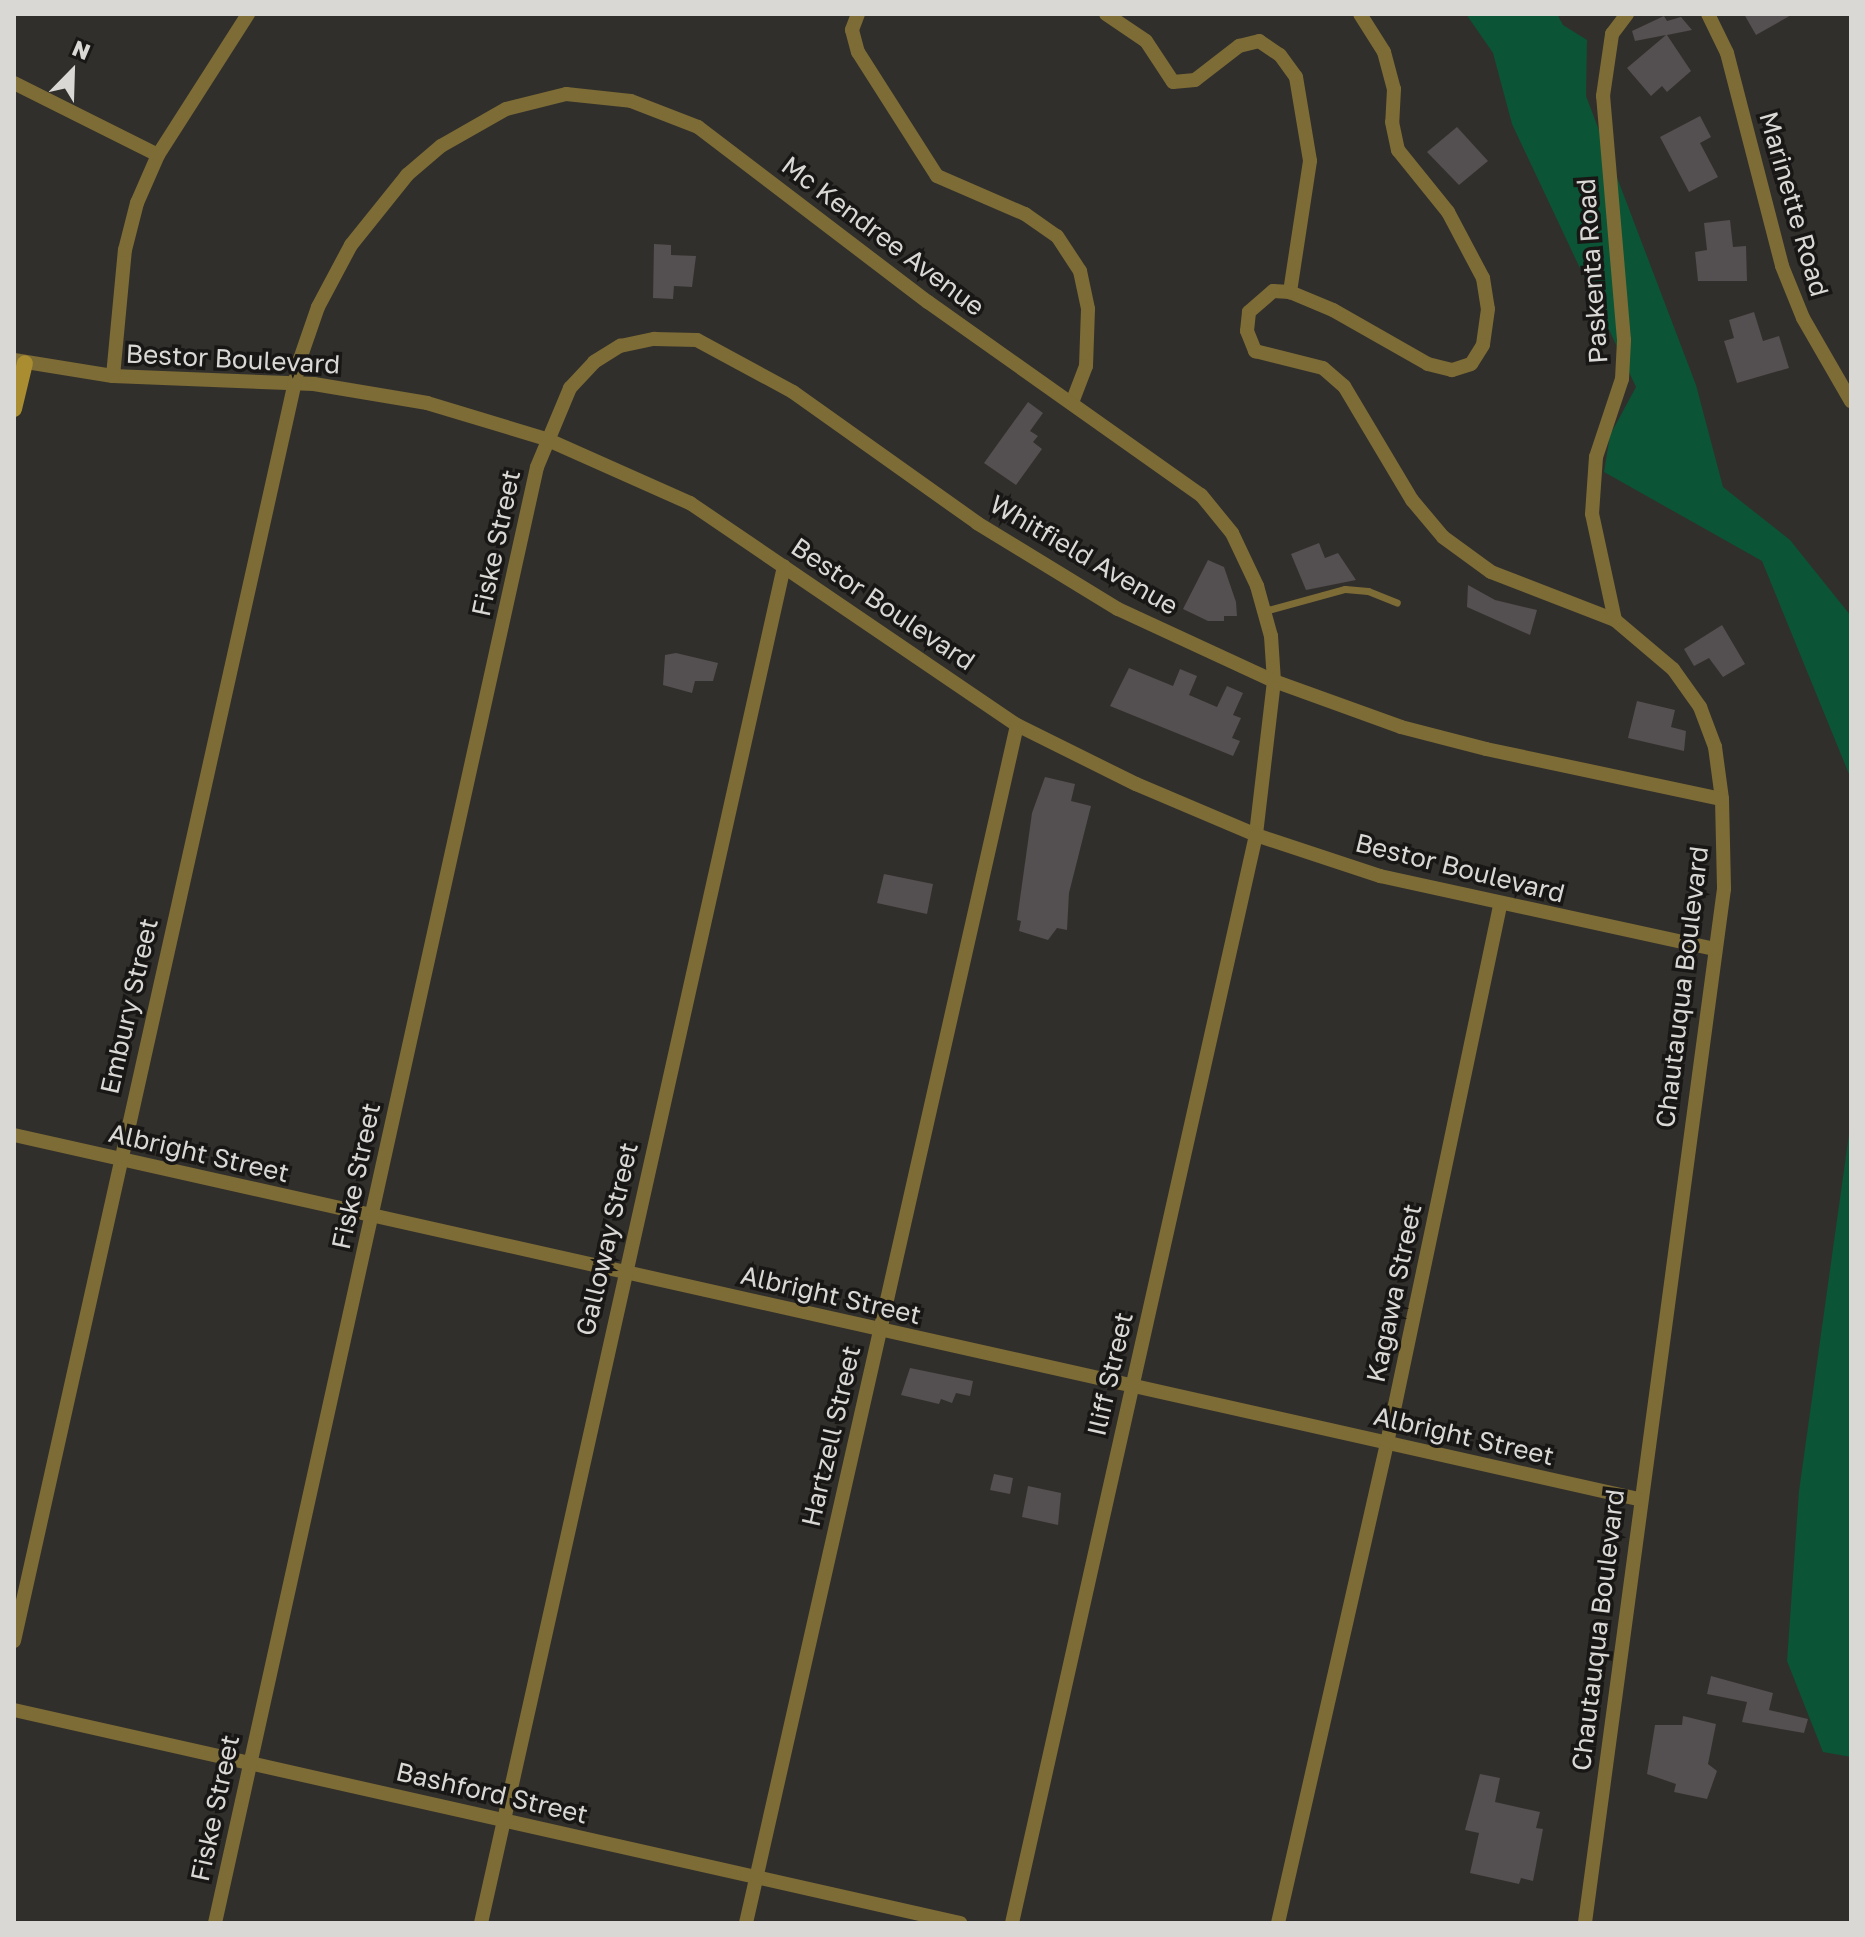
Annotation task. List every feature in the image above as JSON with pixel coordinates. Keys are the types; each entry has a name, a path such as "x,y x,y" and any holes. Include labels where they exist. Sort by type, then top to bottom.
{"street":[{"path":"113,376 125,250 137,203 158,155 248,14"},
{"path":"858,14 852,30 858,52 937,176 1025,214 1057,236 1080,271 1088,309 1086,366 1072,402"},
{"path":"1106,14 1146,41 1173,82 1195,80 1239,46 1259,41 1280,55 1296,77 1310,161 1290,292 1428,364 1452,370 1471,364 1483,345 1488,309 1483,278 1448,212 1398,150 1392,122 1394,89 1384,52 1360,14"},
{"name":"Paskenta Road","path":"1615,620 1592,514 1596,457 1622,379 1624,340 1603,96 1612,34 1627,14"},
{"name":"Marinette Road","path":"1708,14 1727,53 1782,266 1803,318 1851,401"},
{"path":"14,83 158,155"},
{"name":"Mc Kendree Avenue","path":"295,381 318,307 351,245 407,175 441,146 506,109 566,94 631,101 698,127 928,302 1201,495 1232,533 1264,611 1274,681 1256,835"},
{"name":"Chautauqua Boulevard","path":"1290,292 1273,291 1249,312 1247,331 1255,351 1323,368 1344,386 1412,500 1443,537 1491,572 1615,620 1673,669 1700,707 1715,747 1722,799 1724,889 1638,1499 1585,1923"},
{"name":"Whitfield Avenue","path":"546,439 570,388 594,362 620,346 643,341 697,340 793,392 977,523 1118,609 1274,681 1401,727 1486,749 1722,799"},
{"path":"14,409 19,362"},
{"name":"Bestor Boulevard","path":"19,362 113,376 295,381 427,403 546,439 690,503 1017,725 1256,835 1380,876 1500,906 1715,949"},
{"name":"Embury Street","path":"14,1641 119,1159 295,381"},
{"name":"Fiske Street","path":"215,1923 546,439"},
{"name":"Galloway Street","path":"481,1923 784,566"},
{"name":"Hartzell Street","path":"746,1923 1017,725"},
{"name":"Iliff Street","path":"1012,1923 1256,835"},
{"name":"Kagawa Street","path":"1278,1923 1387,1443 1500,906"},
{"name":"Albright Street","path":"14,1135 372,1218 1638,1499"},
{"name":"Bashford Street","path":"14,1710 960,1923"}],"lane":[{"path":"1264,611 1345,589 1368,591 1397,603"}],"green space":[{"path":"1466,14 1557,14 1563,25 1587,40 1586,96 1696,385 1723,487 1790,540 1851,616 1851,779 1762,561 1604,472 1610,435 1636,387 1512,124 1493,53"},
{"path":"1851,1120 1851,1757 1823,1752 1787,1661 1799,1491"}],"building":[{"path":"1744,14 1793,14 1756,35"},
{"path":"1664,16 1667,21 1681,17 1692,30 1667,35 1691,71 1667,92 1662,86 1651,96 1627,68 1666,35 1635,41 1632,31"},
{"path":"1700,116 1711,137 1700,143 1718,177 1689,192 1660,137"},
{"path":"1457,127 1488,161 1459,185 1427,152"},
{"path":"1730,220 1733,247 1746,246 1747,281 1698,281 1695,252 1707,250 1704,223"},
{"path":"654,244 671,245 671,255 696,256 692,287 674,286 673,299 653,298"},
{"path":"1754,312 1763,341 1779,336 1789,368 1737,383 1724,341 1734,338 1729,320"},
{"path":"1028,402 1043,413 1030,431 1038,436 1033,442 1042,449 1016,485 984,463"},
{"path":"1319,543 1325,558 1338,553 1356,580 1306,590 1291,554"},
{"path":"1208,560 1224,567 1236,602 1237,616 1224,616 1224,621 1208,621 1183,609"},
{"path":"1468,585 1495,600 1537,610 1530,635 1467,607"},
{"path":"1722,625 1745,664 1723,677 1709,658 1694,666 1684,649"},
{"path":"676,653 718,663 713,681 695,681 692,693 663,685 665,655"},
{"path":"1129,668 1173,686 1180,669 1197,676 1189,695 1217,707 1227,686 1243,693 1233,715 1241,718 1232,738 1240,741 1233,756 1110,706"},
{"path":"1637,701 1675,710 1671,727 1686,731 1684,751 1628,738"},
{"path":"1045,777 1075,784 1071,801 1091,806 1069,893 1067,930 1057,928 1048,940 1019,931 1021,921 1017,920 1032,813"},
{"path":"884,874 933,884 927,914 877,903"},
{"path":"910,1368 973,1381 970,1396 956,1393 952,1403 941,1399 939,1404 901,1395"},
{"path":"994,1474 1013,1478 1010,1494 990,1490"},
{"path":"1028,1486 1061,1493 1058,1525 1022,1517"},
{"path":"1711,1676 1773,1693 1769,1710 1808,1719 1804,1733 1742,1722 1747,1702 1707,1694"},
{"path":"1683,1716 1716,1724 1708,1764 1717,1771 1707,1799 1674,1792 1676,1784 1647,1774 1655,1725 1682,1725"},
{"path":"1480,1774 1500,1778 1495,1802 1540,1812 1536,1828 1543,1829 1533,1881 1521,1878 1519,1884 1470,1873 1479,1833 1465,1830"}]}
